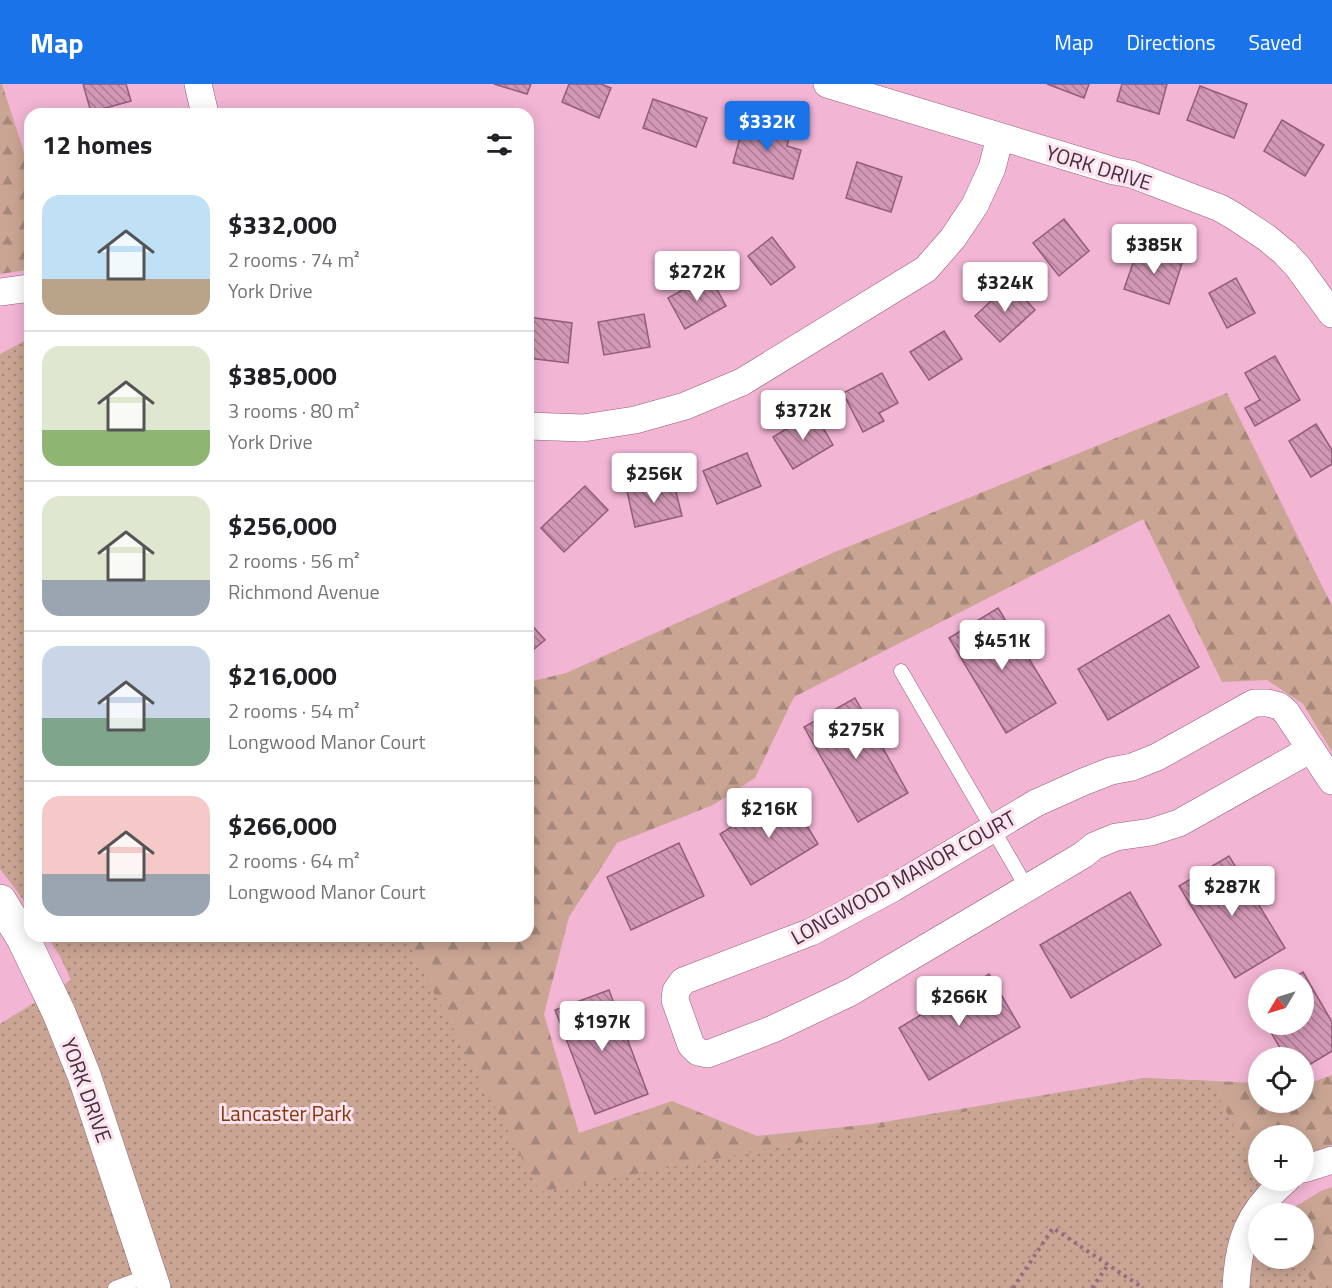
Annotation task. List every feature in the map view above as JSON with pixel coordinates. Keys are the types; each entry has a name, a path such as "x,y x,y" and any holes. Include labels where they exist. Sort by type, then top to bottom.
{"street":[{"path":"198,84 204,108"},
{"name":"YORK DRIVE","path":"827,84 1114,171 1131,174 1220,208 1267,238 1285,253 1332,314"},
{"path":"534,426 583,428 635,420 685,406 742,382 926,269 953,238 975,205 992,168 1000,137"},
{"path":"0,292 24,289"},
{"name":"LONGWOOD MANOR COURT","path":"1311,749 1179,823 1151,832 1116,837 1094,846 1083,855 851,992 773,1029 708,1054 698,1052 691,1045 675,1000 676,991 683,981 811,932 893,888 1036,803 1111,771 1132,767 1156,757 1254,703 1279,706 1286,712 1311,749 1332,781"},
{"name":"YORK DRIVE","path":"0,901 24,940"},
{"name":"YORK DRIVE","path":"25,942 59,1013 84,1076 152,1282"},
{"path":"1314,1166 1332,1160"},
{"path":"1236,1288 1239,1255 1245,1233 1255,1214 1275,1191"}],"lane":[{"path":"902,671 1027,888"},
{"path":"115,1288 152,1282"}],"path":[{"path":"1013,1288 1053,1228 1143,1288"},
{"path":"1092,1288 1108,1264"}],"green space":[{"path":"0,84 2,84 24,152 24,270 0,274"},
{"path":"24,341 24,901 0,869 0,354"},
{"path":"1227,393 1332,606 1332,752 1303,704 1267,680 1222,682 1143,519 794,697 755,778 713,805 617,843 569,917 544,1014 579,1133 672,1101 757,1136 872,1124 1144,1078 1248,1083 1248,1113 1314,1113 1314,1081 1332,1075 1332,1145 1314,1151 1314,1125 1248,1125 1248,1181 187,1288 86,1008 51,942 534,942 534,681 566,673 835,552"},
{"name":"Lancaster Park","path":"51,942 407,942 540,1192 1144,1078 1211,1081 1248,1155 1248,1191 1266,1191 1273,1203 1248,1203 1248,1269 1305,1269 1315,1288 0,1288 0,1024 71,980"},
{"path":"1332,1187 1332,1288 1259,1288 1263,1269 1314,1269 1314,1203 1301,1203"}],"building":[{"path":"83,84 126,84 131,101 106,108 90,108"},
{"path":"494,84 531,84 527,94"},
{"path":"569,84 601,84 611,88 599,118 562,102"},
{"path":"1047,84 1089,84 1084,98"},
{"path":"1122,84 1167,84 1159,114 1117,101"},
{"path":"1200,86 1247,104 1234,138 1187,120"},
{"path":"653,99 707,118 696,147 643,128"},
{"path":"1282,120 1324,145 1305,176 1264,151"},
{"path":"744,123 790,135 787,146 801,150 793,179 733,163"},
{"path":"857,162 902,177 891,212 846,198"},
{"path":"1064,219 1089,251 1059,276 1033,243"},
{"path":"772,237 795,267 771,285 748,256"},
{"path":"1139,246 1183,260 1169,304 1124,289"},
{"path":"709,275 726,306 685,329 668,298"},
{"path":"1236,278 1255,313 1227,328 1209,293"},
{"path":"1010,283 1035,310 1000,342 975,316"},
{"path":"644,314 650,347 604,355 598,322"},
{"path":"534,318 572,323 568,363 534,359"},
{"path":"944,331 962,359 929,380 910,352"},
{"path":"1275,356 1300,400 1255,426 1245,408 1260,400 1245,373"},
{"path":"882,373 898,403 879,413 884,421 863,432 843,393"},
{"path":"814,412 833,445 793,469 773,437"},
{"path":"1316,424 1332,450 1332,464 1311,477 1289,441"},
{"path":"747,453 761,486 717,504 703,471"},
{"path":"673,480 682,516 635,527 627,491"},
{"path":"585,486 608,510 564,552 541,528"},
{"path":"998,608 1056,703 1006,733 949,638"},
{"path":"1169,615 1199,667 1108,720 1078,669"},
{"path":"534,628 545,640 534,649"},
{"path":"855,698 908,793 858,822 804,727"},
{"path":"787,793 818,844 751,885 720,834"},
{"path":"679,843 704,896 631,930 607,877"},
{"path":"1229,856 1285,948 1235,978 1179,886"},
{"path":"1130,892 1161,945 1071,998 1040,945"},
{"path":"989,974 1020,1027 929,1080 899,1028"},
{"path":"609,990 648,1094 595,1114 555,1010"},
{"path":"1314,991 1332,1022 1332,1051 1314,1062 1314,1047 1280,1047 1272,1035 1314,1035"}]}
